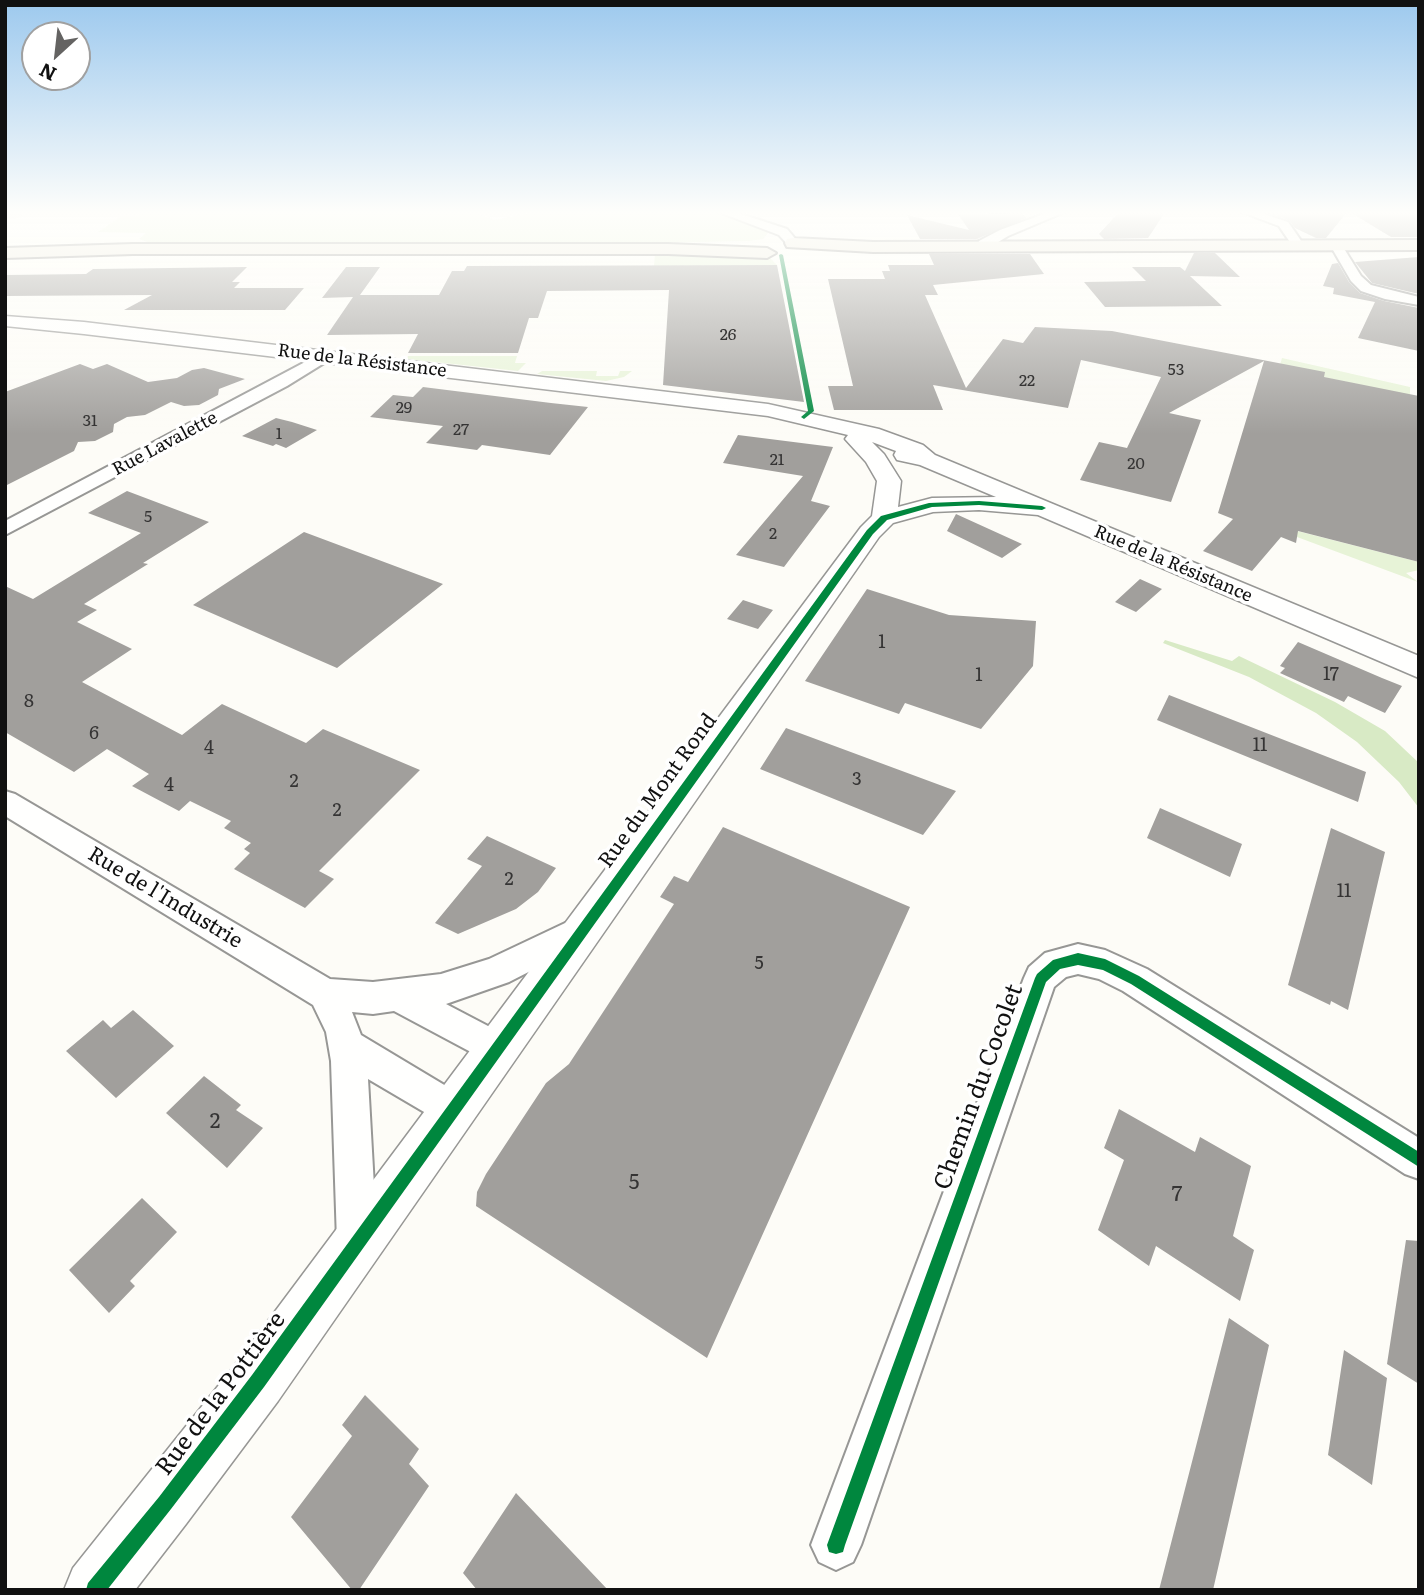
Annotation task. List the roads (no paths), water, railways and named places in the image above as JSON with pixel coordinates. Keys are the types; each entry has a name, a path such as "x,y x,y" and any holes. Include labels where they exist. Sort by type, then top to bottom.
{"street":[{"path":"1363,285 1390,296 1419,301"},
{"name":"Rue de la Résistance","path":"5,321 84,328 768,410 824,421 915,450 927,460"},
{"name":"Rue Lavalette","path":"5,529 281,383 324,357"},
{"name":"Rue de la Résistance","path":"718,405 856,439 927,460 1419,668"},
{"path":"856,439 876,459 889,481"},
{"path":"927,460 902,467 889,481 884,518 932,505 953,494 965,476"},
{"path":"932,505 979,503 1042,508"},
{"name":"Rue du Mont Rond","path":"366,1233 861,544 884,518"},
{"name":"Rue de l'Industrie","path":"5,802 325,994 373,998 441,990 483,977 583,928"},
{"name":"Chemin du Cocolet","path":"836,1545 1041,978 1057,964 1078,959 1105,965 1135,980 1419,1160"},
{"path":"325,994 337,1015 346,1045 352,1081 366,1233"},
{"path":"398,996 497,1049"},
{"path":"346,1045 453,1111"},
{"name":"Rue de la Pottière","path":"95,1590 173,1493 366,1233"}]}
